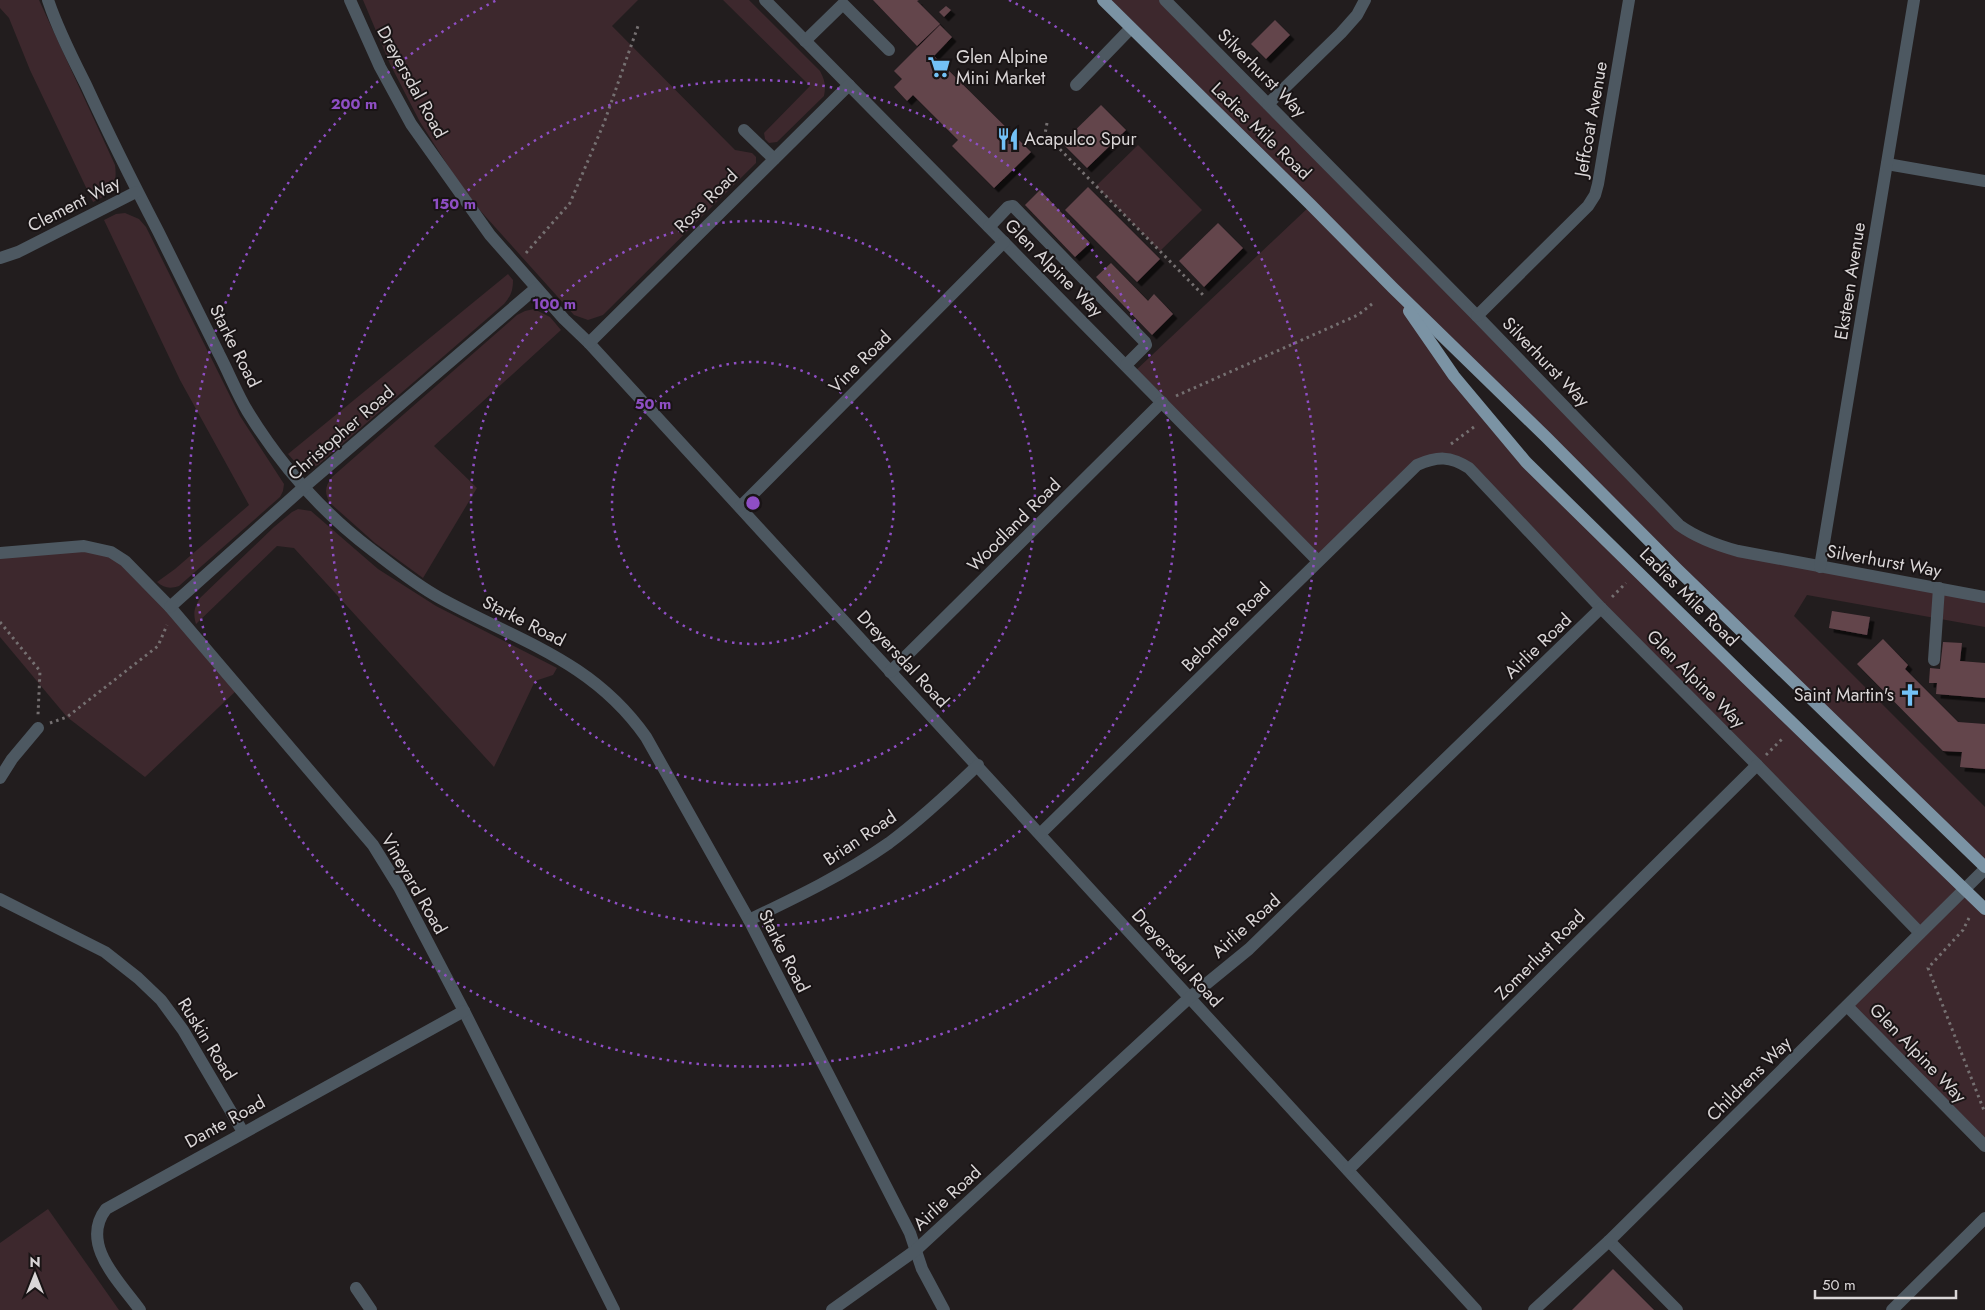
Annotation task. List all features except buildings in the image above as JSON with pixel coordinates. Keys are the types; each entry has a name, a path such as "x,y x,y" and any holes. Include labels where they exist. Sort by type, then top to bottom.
{"main road":[{"name":"Ladies Mile Road","path":"1103,0 1546,437 1677,569 1985,868"},
{"name":"Ladies Mile Road","path":"1393,288 1454,376 1526,462 1747,680 1985,908"}],"street":[{"name":"Starke Road","path":"48,0 62,35 136,192 247,410 271,446 304,487 370,549 420,586 548,651 583,673 613,697 630,715 646,737 749,920 910,1233 926,1278 944,1310"},
{"name":"Dreyersdal Road","path":"350,0 380,66 411,124 490,235 536,288 978,765 1476,1310"},
{"name":"Glen Alpine Way","path":"765,0 1318,561"},
{"name":"Silverhurst Way","path":"1165,0 1679,524 1694,536 1714,545 1738,551 1985,597"},
{"path":"1268,104 1341,33 1357,15 1365,0"},
{"name":"Jeffcoat Avenue","path":"1477,316 1588,206 1595,194 1629,0"},
{"name":"Eksteen Avenue","path":"1820,567 1914,0"},
{"path":"805,41 843,4 888,50"},
{"path":"1076,85 1131,28"},
{"name":"Rose Road","path":"589,343 849,85"},
{"path":"744,130 774,159"},
{"path":"1887,164 1985,181"},
{"name":"Clement Way","path":"0,258 18,252 136,192"},
{"path":"989,227 1008,207 1013,206 1146,342 1146,345 1126,366"},
{"name":"Vine Road","path":"740,507 1004,242"},
{"name":"Christopher Road","path":"170,607 304,487 536,288"},
{"name":"Woodland Road","path":"890,672 1162,402"},
{"name":"Glen Alpine Way","path":"1444,458 1455,459 1469,468 1601,608 1920,933"},
{"name":"Belombre Road","path":"1040,834 1417,465 1430,459 1444,458"},
{"name":"Vineyard Road","path":"0,553 84,546 102,549 118,556 133,568 170,607 373,845 399,887 464,1011 614,1310"},
{"path":"1934,660 1939,588"},
{"name":"Airlie Road","path":"832,1310 916,1250 1189,998 1269,930 1601,608"},
{"path":"0,778 12,759 38,728"},
{"name":"Brian Road","path":"749,920 814,889 889,843 949,793 978,765"},
{"name":"Zomerlust Road","path":"1348,1170 1757,765"},
{"name":"Childrens Way","path":"1534,1310 1608,1241 1848,1006 1985,868"},
{"name":"Ruskin Road","path":"0,899 105,952 162,1000 183,1030 243,1132"},
{"name":"Glen Alpine Way","path":"1848,1006 1985,1146"},
{"name":"Dante Road","path":"140,1310 100,1254 96,1237 100,1217 106,1209 464,1011"},
{"path":"1892,1310 1985,1218"},
{"path":"1608,1241 1677,1310"},
{"path":"356,1288 371,1310"}],"path":[{"path":"516,265 570,203 604,122 638,26"},
{"path":"1047,123 1045,134 1205,297"},
{"path":"1162,402 1358,315 1372,304"},
{"path":"1444,458 1451,444 1474,427"},
{"path":"0,622 40,671 38,728 67,717 158,646 167,627 170,607"},
{"path":"1757,765 1784,737"},
{"path":"1969,918 1963,930 1928,968 1985,1113"}],"shaded area":[{"path":"0,0 39,0 115,165 116,172 112,188 104,196 93,202 30,70 9,18 0,8"},
{"path":"363,0 638,0 612,26 735,150 752,153 756,157 756,163 603,315 588,320 574,315 468,197 420,122 390,64"},
{"path":"723,0 749,0 820,71 823,77 825,86 824,96 777,142 769,143 765,139 764,133 810,86"},
{"path":"1103,0 1165,0 1694,536 1985,597 1985,627 1807,595 1794,616 1985,807 1985,867 1396,291 1526,462 1985,909 1985,1146 1847,1006 1920,933 1469,468 1431,459 1318,561 1133,373 1311,205"},
{"path":"1138,145 1202,210 1160,251 1096,186"},
{"path":"125,213 139,219 146,227 240,416 284,484 280,497 179,586 173,587 165,587 157,582 175,569 249,505 180,380 104,220 116,214"},
{"path":"508,274 513,280 513,287 510,296 504,304 318,465 309,468 301,466 288,454"},
{"path":"534,309 550,317 561,330 434,446 477,488 423,578 375,543 330,503 326,493 328,483 332,477 517,315"},
{"path":"298,509 311,511 378,569 436,606 557,668 553,675 535,681 494,767 294,548 277,546 196,624 195,611 200,598 274,527"},
{"path":"86,548 126,563 237,690 145,777 67,717 0,637 0,555"},
{"path":"48,1209 119,1310 0,1310 0,1243"}],"place":[{"name":"Glen Alpine Mini Market","path":"939,67"},
{"name":"Acapulco Spur","path":"1008,139"},
{"name":"Saint Martin's","path":"1910,695"}]}
